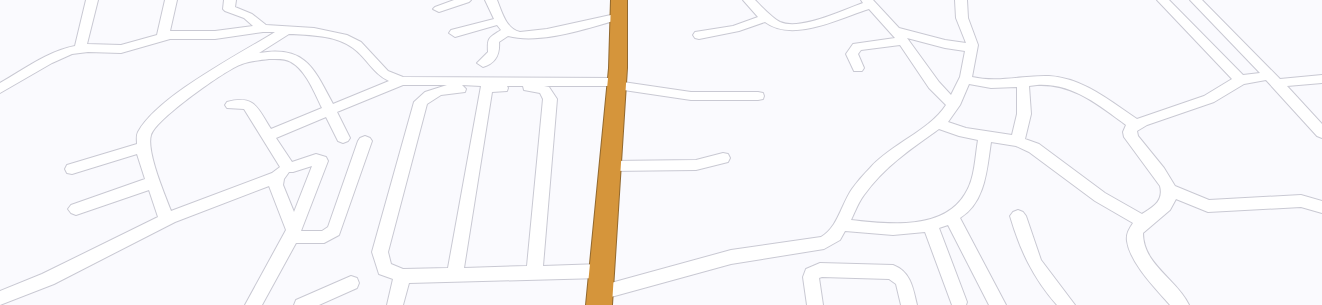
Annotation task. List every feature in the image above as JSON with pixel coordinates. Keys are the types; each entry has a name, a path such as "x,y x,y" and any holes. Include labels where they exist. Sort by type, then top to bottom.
{"highway":[{"path":"597,301 602,271 617,84 620,8"}],"street":[{"path":"80,49 92,0"},
{"path":"164,36 171,0"},
{"path":"230,0 229,9 248,16 262,28"},
{"path":"439,9 465,0"},
{"path":"491,0 501,21 508,31 517,36 554,31 620,8"},
{"path":"749,0 778,25 797,27 869,2 899,36 934,85 953,105"},
{"path":"597,301 731,257 824,243 835,236 842,225 857,193 876,170 938,123 945,117 953,105 965,79 971,48 969,33 962,18 961,0"},
{"path":"1163,0 1248,78"},
{"path":"1196,0 1273,79 1322,133"},
{"path":"698,35 735,29 768,17"},
{"path":"455,34 501,21"},
{"path":"0,89 48,60 80,49 121,49 164,36 178,34 215,36 262,28 343,38 357,45 384,74 401,81 617,84 692,96 758,96"},
{"path":"166,220 144,147 144,134 169,106 287,30"},
{"path":"483,63 494,53 493,41 508,31"},
{"path":"858,68 852,54 852,52 857,48 899,36 971,48"},
{"path":"238,61 279,56 296,59 304,65 330,110 343,138"},
{"path":"1181,305 1144,260 1134,240 1138,226 1167,203 1169,190 1165,182 1131,137 1131,128 1136,124 1178,111 1208,99 1248,78 1322,79"},
{"path":"965,79 986,84 1042,80 1070,84 1136,124"},
{"path":"268,136 401,81"},
{"path":"1018,141 1024,114 1023,82"},
{"path":"455,276 486,88"},
{"path":"534,273 550,99 544,90 538,88 445,89 431,94 422,102 380,252 385,269 402,276 455,276 602,271"},
{"path":"232,104 243,103 249,106 268,136 282,172 276,185 292,234"},
{"path":"938,123 964,133 1018,141 1047,156 1100,197 1143,222"},
{"path":"842,225 894,229 915,228 952,217 970,199 974,190 986,137"},
{"path":"292,234 324,237 334,230 365,141"},
{"path":"72,170 144,147"},
{"path":"610,166 696,164 723,158"},
{"path":"0,299 48,279 166,220 293,167 316,159 321,161 292,234 253,305"},
{"path":"76,209 154,182"},
{"path":"1169,190 1208,206 1301,202 1322,207"},
{"path":"1018,216 1025,242 1036,267 1067,305"},
{"path":"952,217 998,305"},
{"path":"930,224 959,302"},
{"path":"815,305 811,277 812,274 820,270 894,272 903,281 909,305"},
{"path":"395,305 402,276"},
{"path":"302,305 351,283"}]}
